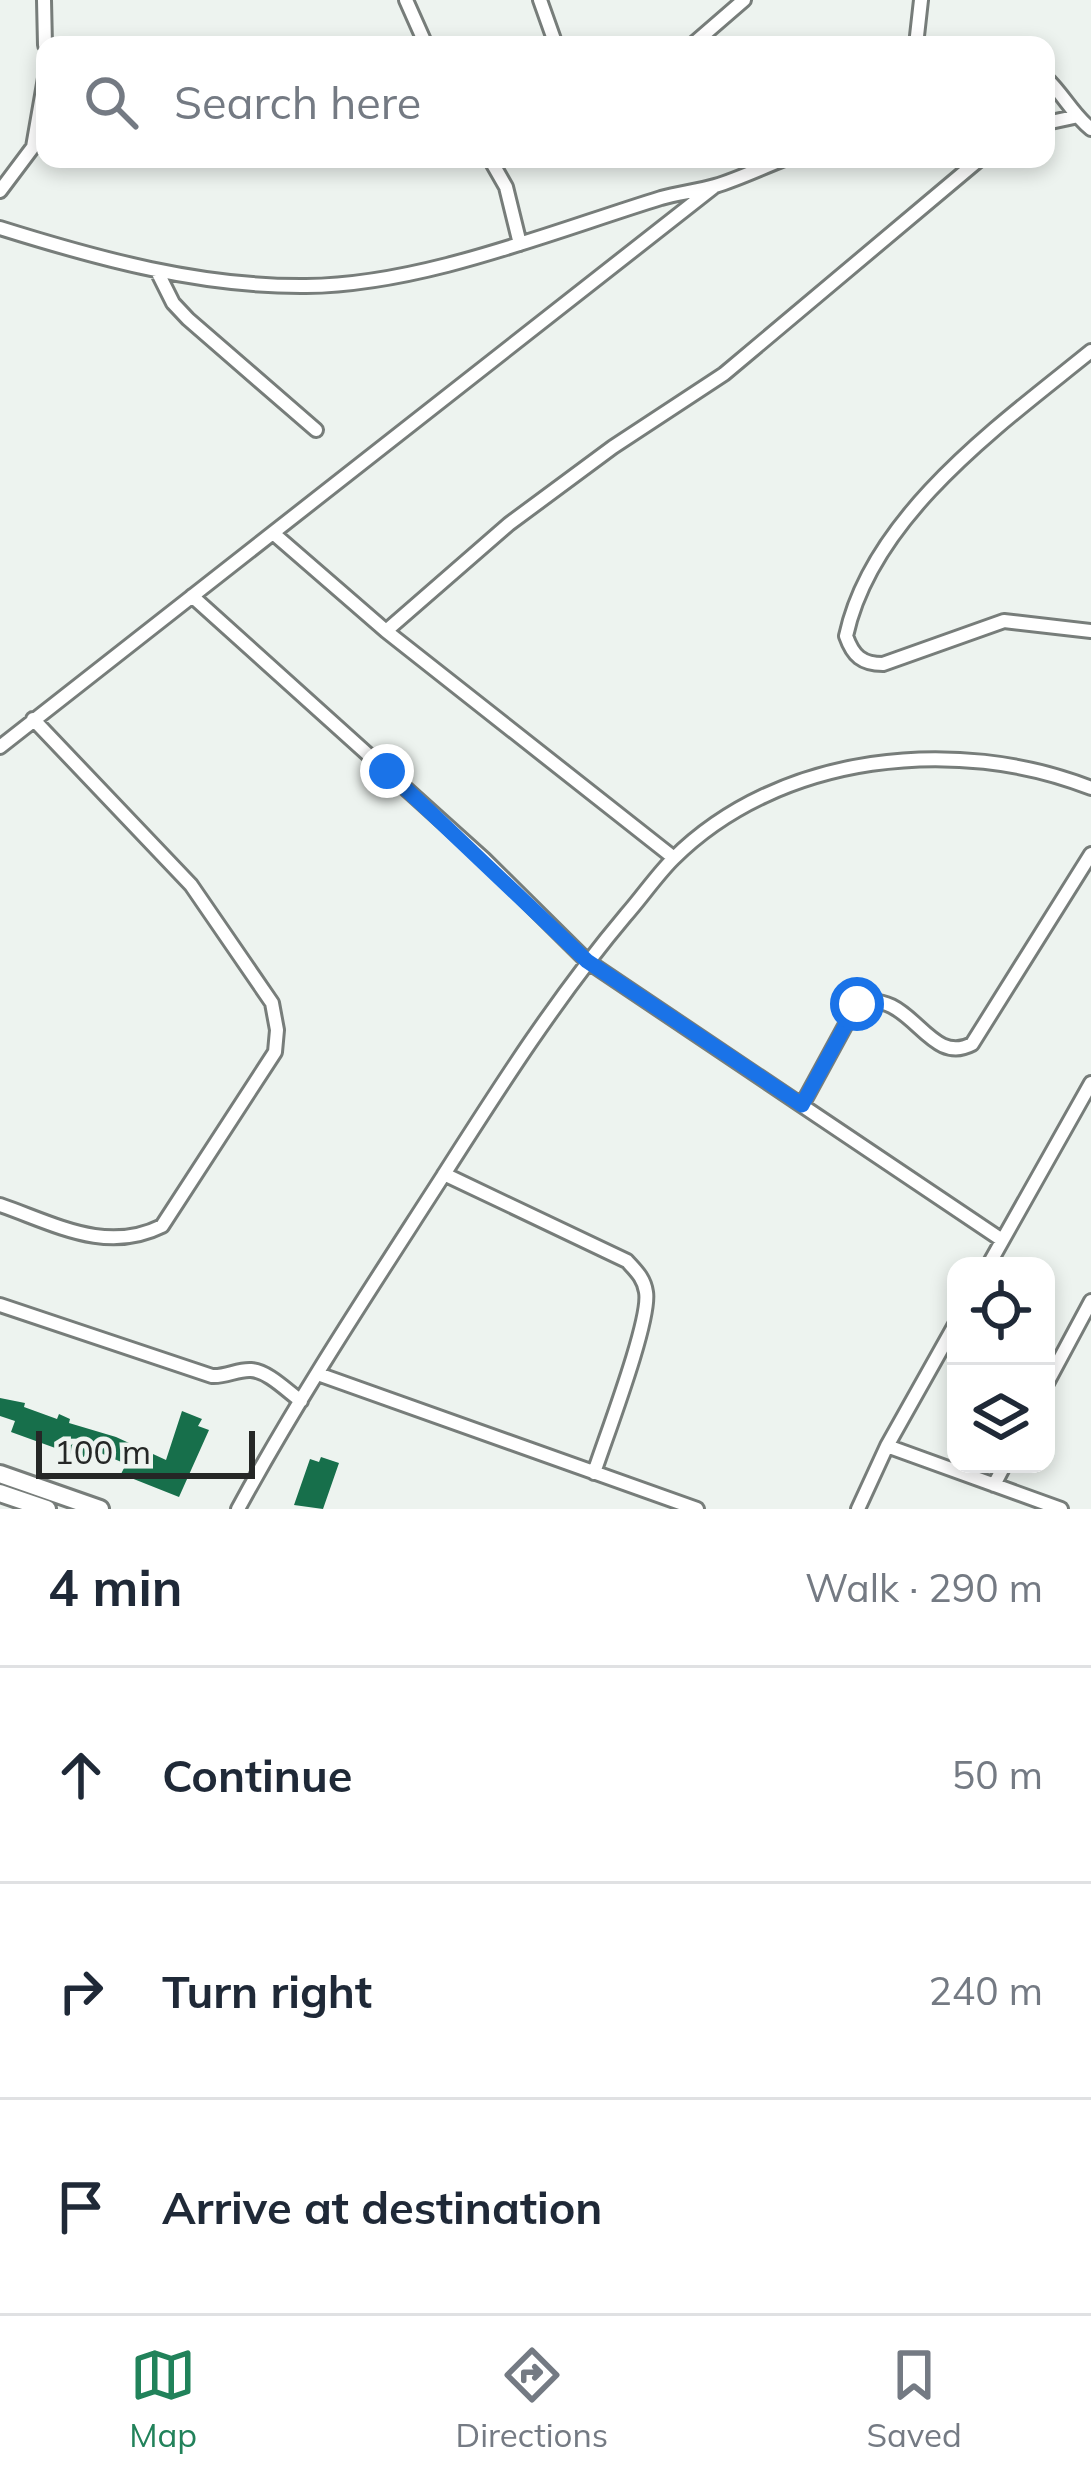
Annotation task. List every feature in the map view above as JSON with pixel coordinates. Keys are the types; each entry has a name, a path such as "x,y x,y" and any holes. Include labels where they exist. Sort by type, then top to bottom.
{"street":[{"path":"44,0 45,36"},
{"path":"406,0 422,36"},
{"path":"540,0 553,36"},
{"path":"702,36 744,0"},
{"path":"917,36 921,0"},
{"path":"1055,87 1075,117 1091,129"},
{"path":"1055,121 1075,117"},
{"path":"0,191 33,147 36,130"},
{"path":"495,168 506,187 520,244"},
{"path":"0,228 157,272 275,286 345,284 520,244 761,168"},
{"path":"386,632 509,524 613,447 724,374 969,168"},
{"path":"0,747 715,186"},
{"path":"157,272 173,303 188,319 316,430"},
{"path":"1091,351 980,442 909,517 878,559 846,635 858,658 884,664 1004,621 1091,631"},
{"path":"274,533 386,632 674,858"},
{"path":"192,596 484,859 587,961 1002,1240"},
{"path":"0,1205 116,1240 142,1237 162,1226 275,1052 277,1030 272,1003 191,885 33,718"},
{"path":"238,1509 521,1051 587,961 674,858 750,803 853,767 903,759 958,760 1012,766 1091,788"},
{"path":"802,1105 857,1004 880,1000 901,1010 942,1047 953,1051 972,1044 1091,854"},
{"path":"993,1257 1091,1083"},
{"path":"444,1174 627,1261 643,1278 648,1297 640,1330 594,1473"},
{"path":"1055,1368 1091,1300"},
{"path":"0,1305 212,1376 257,1371 301,1401"},
{"path":"858,1509 947,1339"},
{"path":"318,1374 697,1509"},
{"path":"887,1446 1061,1509"},
{"path":"994,1486 1001,1473"},
{"path":"0,1474 100,1509"},
{"path":"0,1493 47,1509"}],"building":[{"path":"0,1398 25,1403 24,1407 57,1419 59,1414 70,1419 69,1423 116,1437 166,1460 182,1411 202,1419 198,1426 209,1430 179,1497 121,1474 126,1464 98,1452 94,1462 11,1432 15,1421 0,1416"},
{"path":"321,1457 339,1463 323,1509 294,1505 310,1459 319,1462"}],"route":[{"path":"387,771 587,961 802,1105 857,1004"}]}
